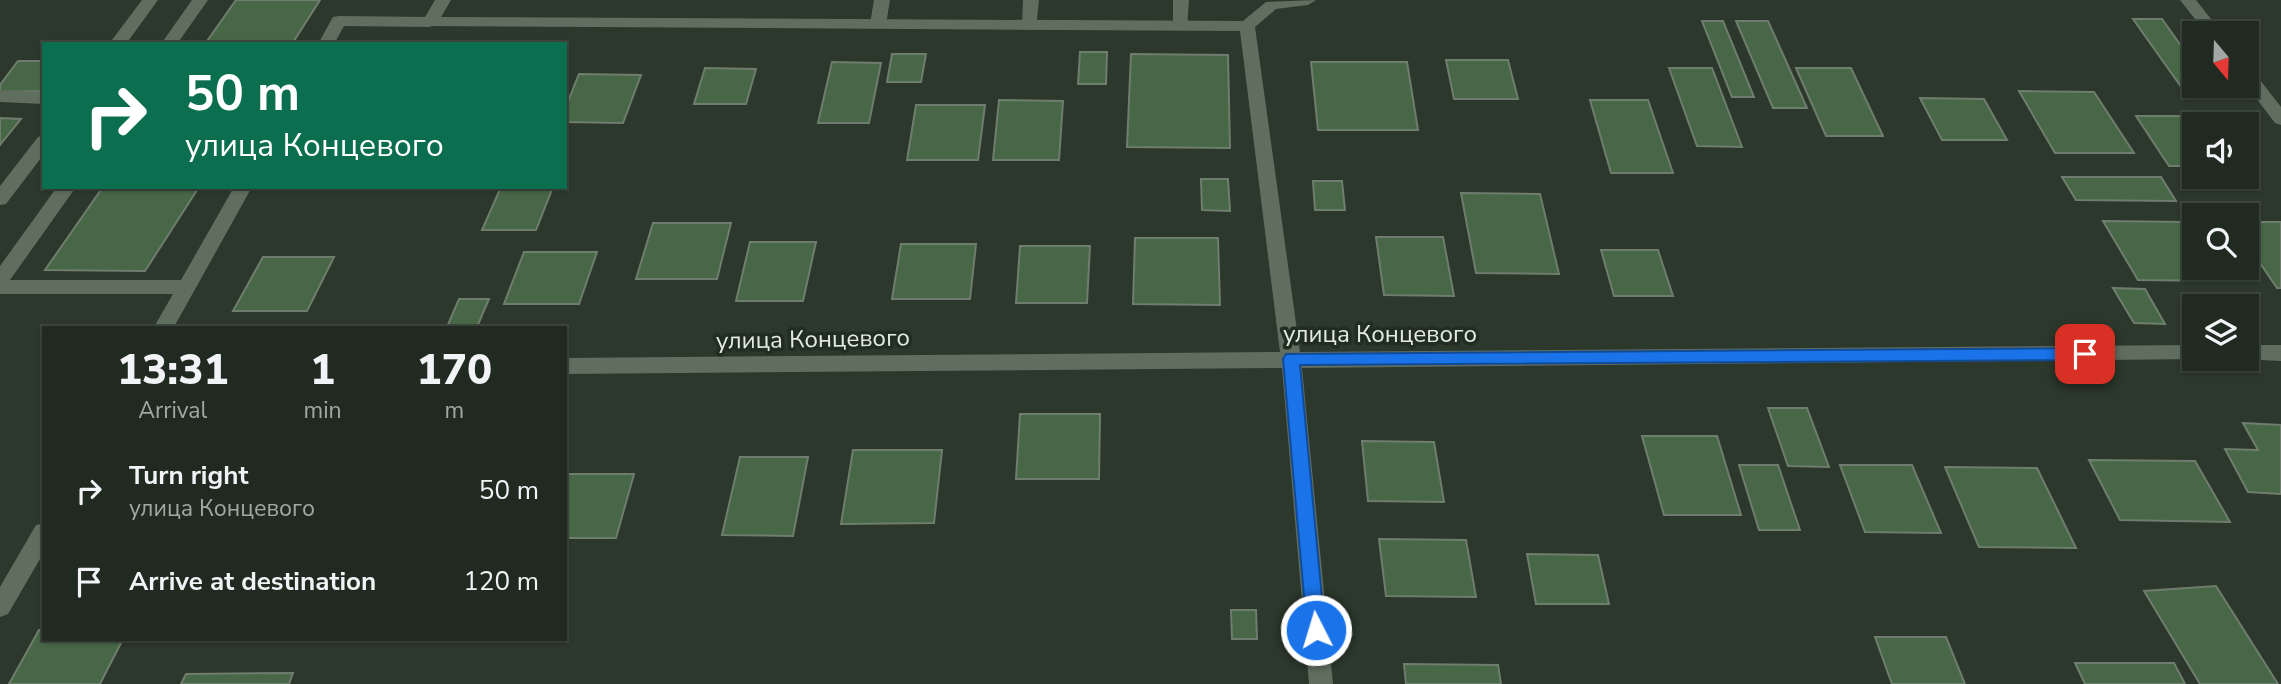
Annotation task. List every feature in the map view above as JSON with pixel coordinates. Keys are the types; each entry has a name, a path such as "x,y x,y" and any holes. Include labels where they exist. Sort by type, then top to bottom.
{"street":[{"path":"430,22 443,0"},
{"path":"878,24 882,0"},
{"path":"1030,25 1031,0"},
{"path":"1181,0 1181,26"},
{"path":"327,42 339,21 1247,26 1271,5 1308,0"},
{"path":"2188,0 2205,21"},
{"path":"1247,26 1291,359 1321,684"},
{"path":"2259,91 2281,119"},
{"path":"0,96 42,98"},
{"path":"0,199 42,144"},
{"path":"0,281 66,189"},
{"path":"165,326 242,189"},
{"path":"0,287 186,287"},
{"name":"улица Концевого","path":"567,366 2182,353"},
{"path":"2259,353 2281,353"},
{"path":"0,607 42,534"}],"lane":[{"path":"118,42 150,0"},
{"path":"170,42 200,0"}],"building":[{"path":"236,0 320,0 293,42 206,42"},
{"path":"2133,19 2162,19 2182,47 2182,88"},
{"path":"1702,21 1723,21 1754,97 1732,97"},
{"path":"1736,21 1768,21 1807,108 1773,108"},
{"path":"1080,52 1107,52 1106,84 1078,84"},
{"path":"892,54 926,54 921,82 887,82"},
{"path":"1131,54 1228,55 1230,148 1127,147"},
{"path":"1446,60 1508,60 1518,99 1454,99"},
{"path":"18,61 42,61 42,91 0,92 0,85"},
{"path":"832,62 881,63 869,123 818,123"},
{"path":"1311,62 1407,62 1418,130 1318,130"},
{"path":"705,68 756,69 746,104 694,104"},
{"path":"1669,68 1712,68 1742,147 1697,146"},
{"path":"1796,68 1851,68 1883,136 1826,136"},
{"path":"579,74 641,75 623,123 567,122 567,104"},
{"path":"2019,91 2094,92 2134,153 2055,153"},
{"path":"1920,98 1984,99 2007,140 1942,140"},
{"path":"999,100 1063,101 1059,160 993,160"},
{"path":"1590,100 1648,100 1673,173 1611,173"},
{"path":"916,105 985,105 978,160 907,160"},
{"path":"2136,116 2182,116 2182,166 2169,166"},
{"path":"0,118 21,119 0,145"},
{"path":"2062,177 2161,177 2176,201 2076,200"},
{"path":"1201,179 1228,179 1230,211 1202,210"},
{"path":"1313,181 1342,181 1345,210 1315,210"},
{"path":"102,189 198,189 145,271 45,270"},
{"path":"500,189 552,189 536,230 482,230"},
{"path":"1461,193 1540,194 1559,274 1476,273"},
{"path":"2103,221 2182,222 2182,280 2223,281 2138,280"},
{"path":"2259,222 2281,222 2281,288 2277,288 2259,262"},
{"path":"653,223 731,223 717,279 636,279"},
{"path":"1376,237 1443,237 1454,296 1384,295"},
{"path":"1135,238 1218,238 1220,305 1133,304"},
{"path":"750,242 816,242 803,301 736,301"},
{"path":"901,244 976,244 970,299 892,299"},
{"path":"1020,246 1090,246 1087,303 1016,303"},
{"path":"1601,250 1658,250 1673,296 1614,296"},
{"path":"524,252 597,252 579,304 504,304"},
{"path":"263,257 334,257 307,311 233,311"},
{"path":"2113,288 2145,289 2165,324 2134,323"},
{"path":"459,299 489,299 477,326 447,326"},
{"path":"1768,408 1807,408 1829,467 1788,466"},
{"path":"1020,414 1100,414 1099,479 1016,479"},
{"path":"2243,423 2281,425 2281,494 2248,492 2225,449 2258,450"},
{"path":"1642,436 1717,436 1741,515 1664,515"},
{"path":"1362,441 1434,442 1444,502 1368,501"},
{"path":"853,450 942,450 934,523 841,524"},
{"path":"740,457 808,457 793,536 722,535"},
{"path":"2089,460 2195,461 2230,522 2120,520"},
{"path":"1739,465 1778,465 1800,530 1759,530"},
{"path":"1840,465 1912,465 1941,533 1865,532"},
{"path":"1945,467 2037,468 2076,548 1979,547"},
{"path":"567,474 634,474 616,538 567,538"},
{"path":"1379,539 1466,540 1476,597 1386,596"},
{"path":"1527,554 1598,555 1609,604 1536,604"},
{"path":"2216,586 2278,684 2200,684 2144,591"},
{"path":"1231,610 1256,610 1257,639 1232,639"},
{"path":"39,630 42,630 42,641 122,641 100,684 9,684"},
{"path":"1875,637 1946,637 1965,684 1892,684"},
{"path":"2075,663 2174,663 2185,684 2085,684"},
{"path":"1404,664 1498,665 1501,684 1406,684"},
{"path":"293,673 289,684 181,684 186,674"}],"route":[{"path":"1316,630 1291,359 2085,354"}]}
